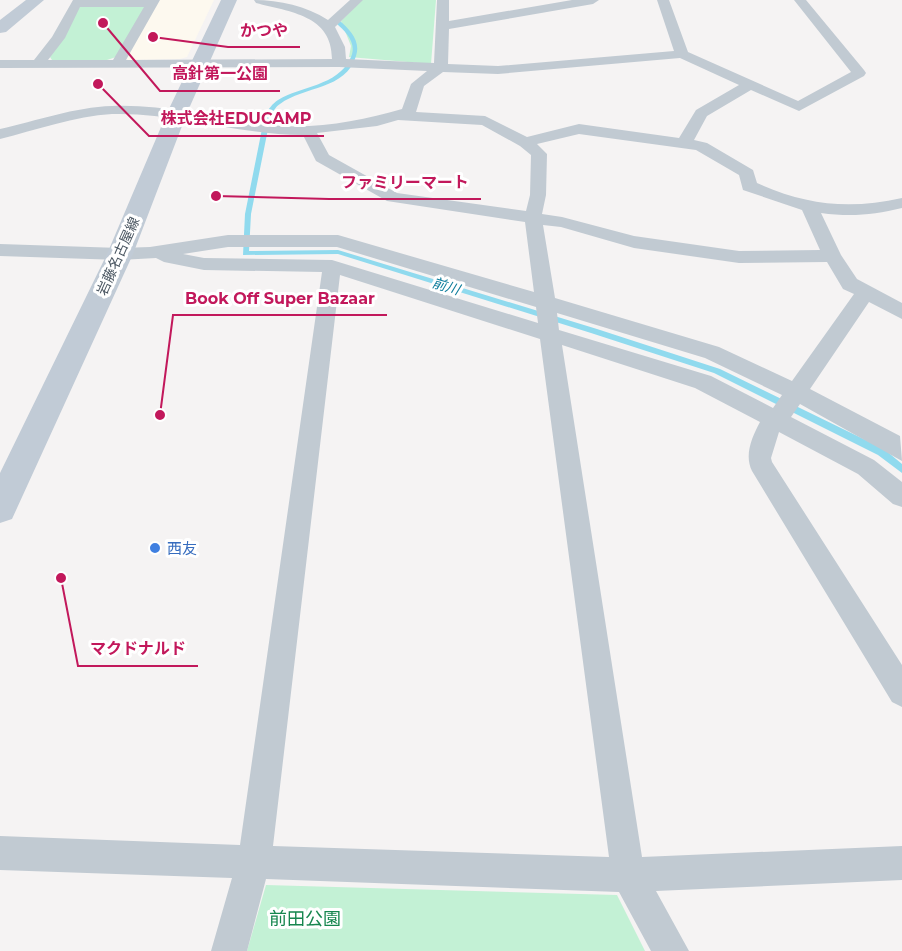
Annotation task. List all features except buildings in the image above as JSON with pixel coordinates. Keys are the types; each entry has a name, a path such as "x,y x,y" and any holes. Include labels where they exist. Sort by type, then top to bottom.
{"main road":[{"path":"0,28 36,0"},
{"name":"岩藤名古屋線","path":"0,508 120,254 177,113 229,0"}],"street":[{"path":"260,0 303,6 320,18 337,36 341,49 341,63"},
{"path":"329,26 357,0"},
{"path":"0,134 74,116 111,110 177,113 272,130 308,130 377,121 408,112 418,84 439,68 443,0"},
{"path":"442,26 592,0"},
{"path":"663,0 682,54"},
{"path":"0,64 341,63 498,70 682,54 799,107 859,73 800,0"},
{"path":"117,64 153,1"},
{"path":"39,63 58,39 76,3 153,1"},
{"path":"684,143 701,113 750,85"},
{"path":"397,115 485,121 526,143 539,154 538,195 533,217 628,875 671,951"},
{"path":"526,143 560,132 579,129 684,143 701,147 747,173 749,186 778,200 809,207 863,211 902,203"},
{"path":"308,130 322,158 393,197 562,222 633,242 739,257 832,256"},
{"path":"809,207 832,256 850,284 902,312"},
{"path":"0,250 120,254 150,253 228,241 338,241 548,319 703,382 892,443 902,451"},
{"path":"150,253 204,264 332,266 548,319 712,352 902,496"},
{"path":"229,951 254,861 332,266"},
{"path":"866,292 785,407 759,450 760,464 902,692"},
{"path":"0,853 628,875 902,863"}],"shaded area":[{"path":"159,0 214,0 187,57 128,60 125,56"}],"green space":[{"path":"362,0 436,0 431,64 349,57 351,46 341,21"},
{"path":"84,5 145,7 116,57 107,60 52,60 50,57 78,8"},
{"name":"前田公園","path":"266,885 617,895 645,951 247,951"}],"waterway":[{"name":"前川","path":"338,22 354,39 356,49 352,61 337,77 286,98 277,103 268,114 248,214 245,253 338,252 717,371 881,452 902,469"}],"place":[{"name":"高針第一公園","path":"103,23"},
{"name":"かつや","path":"153,37"},
{"name":"株式会社EDUCAMP","path":"98,84"},
{"name":"ファミリーマート","path":"216,196"},
{"name":"Book Off Super Bazaar","path":"160,415"},
{"name":"西友","path":"155,548"},
{"name":"マクドナルド","path":"61,578"}]}
